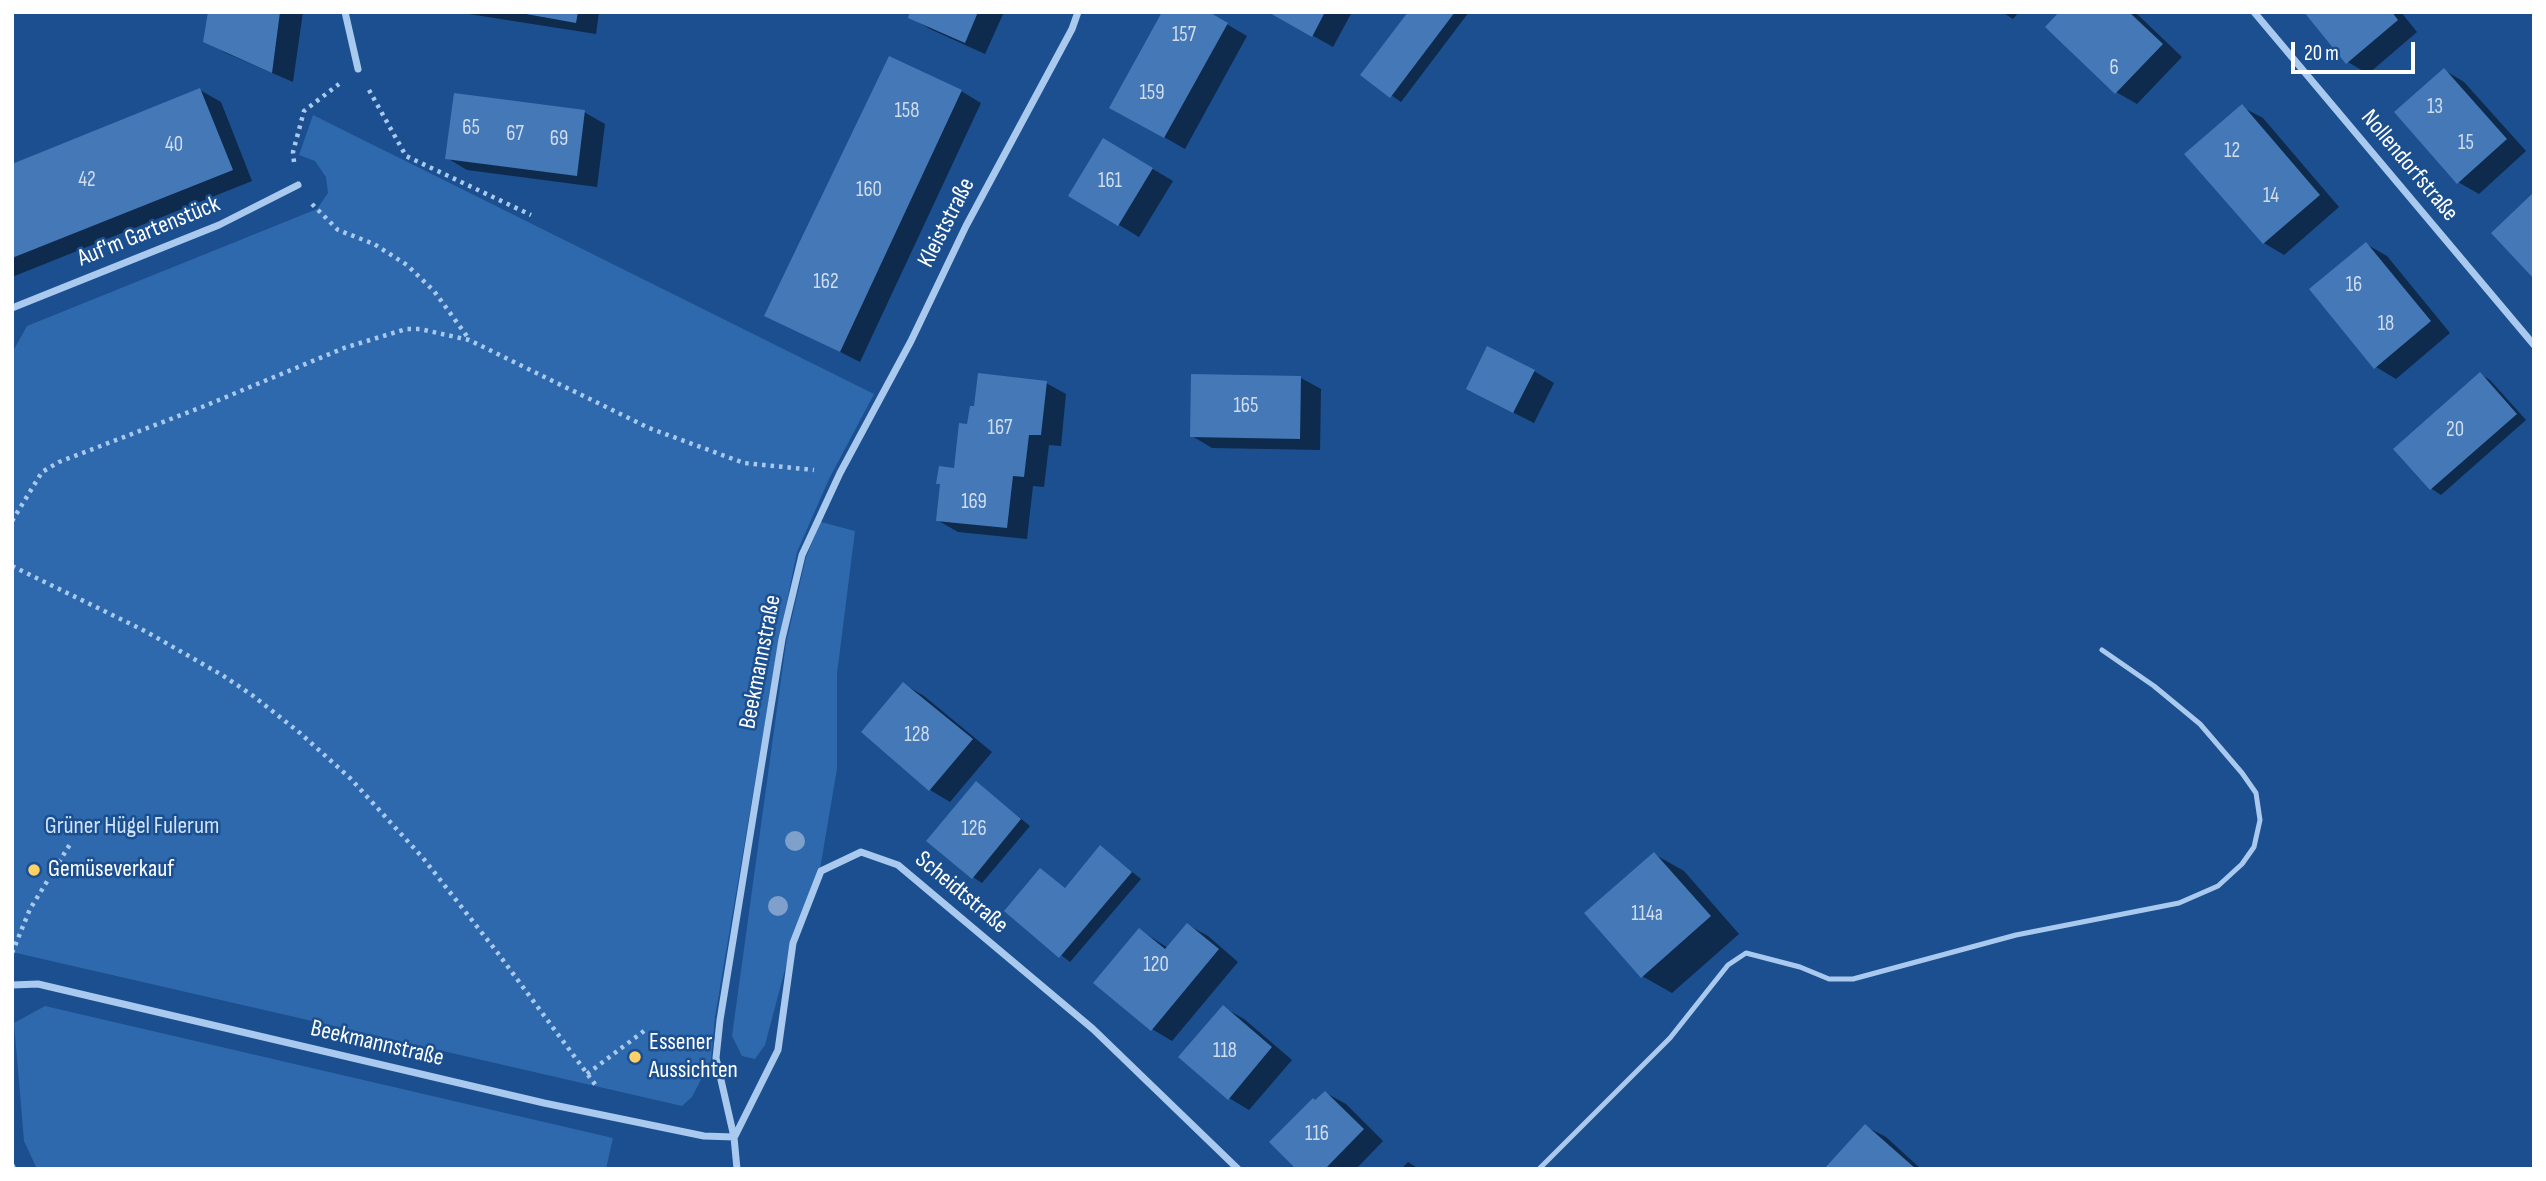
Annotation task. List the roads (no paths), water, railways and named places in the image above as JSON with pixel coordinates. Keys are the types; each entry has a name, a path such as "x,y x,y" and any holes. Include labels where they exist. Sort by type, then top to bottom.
{"street":[{"path":"345,12 358,69"},
{"name":"Kleiststraße","path":"850,452 911,341 966,226 1079,12"},
{"name":"Nollendorfstraße","path":"2254,12 2534,345"},
{"name":"Auf'm Gartenstück","path":"12,308 219,225 298,185"},
{"name":"Beekmannstraße","path":"737,1169 734,1137 716,1058 720,1020 782,639 802,555 850,452"},
{"name":"Scheidtstraße","path":"734,1137 778,1049 793,943 821,871 861,852 898,865 1083,1020 1238,1169"},
{"name":"Beekmannstraße","path":"12,985 38,984 606,1116 704,1136 734,1137"}],"lane":[{"path":"1539,1169 1670,1038 1728,965 1746,953 1800,967 1829,979 1853,979 2006,938 2179,903 2218,886 2242,864 2254,846 2260,820 2256,793 2200,724 2154,686 2102,650"}],"place":[{"name":"Gemüseverkauf","path":"34,870"},
{"name":"Essener Aussichten","path":"635,1057"}],"park label":[{"name":"Grüner Hügel Fulerum","path":"132,827"}]}
